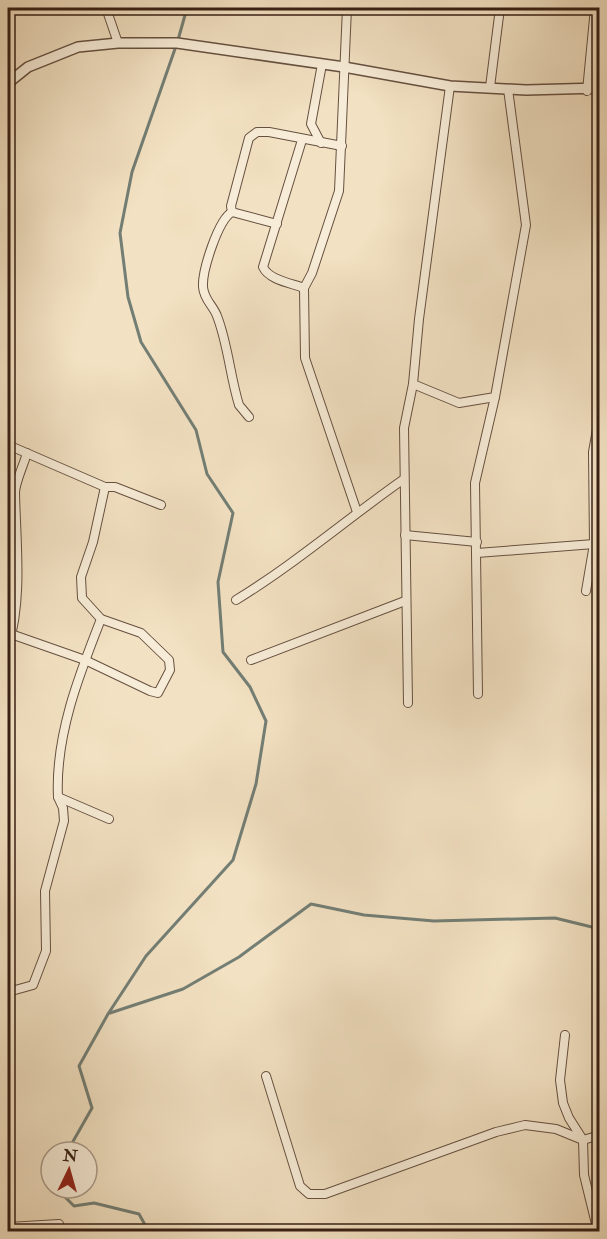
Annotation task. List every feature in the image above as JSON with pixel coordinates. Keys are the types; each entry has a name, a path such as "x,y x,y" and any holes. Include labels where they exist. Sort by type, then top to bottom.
{"street":[{"path":"106,8 117,43"},
{"path":"347,8 339,192 312,273 304,288 305,358 357,512"},
{"path":"490,87 500,8"},
{"path":"587,91 595,8"},
{"path":"8,83 28,67 52,55 78,47 117,43 177,43 344,67 450,86 587,91 600,88"},
{"path":"321,143 311,124 322,64"},
{"path":"408,703 404,428 413,384 418,319 450,86"},
{"path":"478,694 475,483 495,397 526,225 508,89"},
{"path":"232,212 231,206 249,138 257,132 269,132 342,146"},
{"path":"302,140 285,188 277,224 263,267 265,273 304,288"},
{"path":"249,417 239,405 217,314 205,299 204,275 225,216 232,212 277,224"},
{"path":"600,358 600,386"},
{"path":"413,384 459,403 495,397"},
{"path":"586,591 594,543 595,490 592,466 600,413"},
{"path":"8,445 105,486 115,487 161,505"},
{"path":"8,646 18,563 11,543 15,492 27,453"},
{"path":"236,600 272,579 404,478"},
{"path":"10,633 85,660 158,693 171,670 169,660 141,633 101,620 87,606 80,588 105,486"},
{"path":"405,535 477,542"},
{"path":"477,553 594,543"},
{"path":"251,660 405,601"},
{"path":"8,992 33,985 44,961 45,891 64,821 63,808 58,797 64,730 85,660 101,620"},
{"path":"58,797 109,819"},
{"path":"565,1035 560,1080 563,1103 569,1118 583,1140 584,1175 598,1232"},
{"path":"266,1076 300,1186 309,1194 325,1194 496,1132 525,1125 556,1129 583,1140 600,1135"},
{"path":"8,1227 59,1224"}],"waterway":[{"path":"178,40 187,8"},
{"path":"74,1140 92,1108 79,1066 108,1014 146,956 233,860 256,784 266,721 250,687 223,652 218,582 233,513 207,474 196,430 141,342 128,297 120,233 132,172 176,46"},
{"path":"110,1013 183,989 239,957 311,904 364,915 434,921 555,918 600,929"},
{"path":"68,1200 74,1206 94,1203 139,1214 149,1232"}]}
